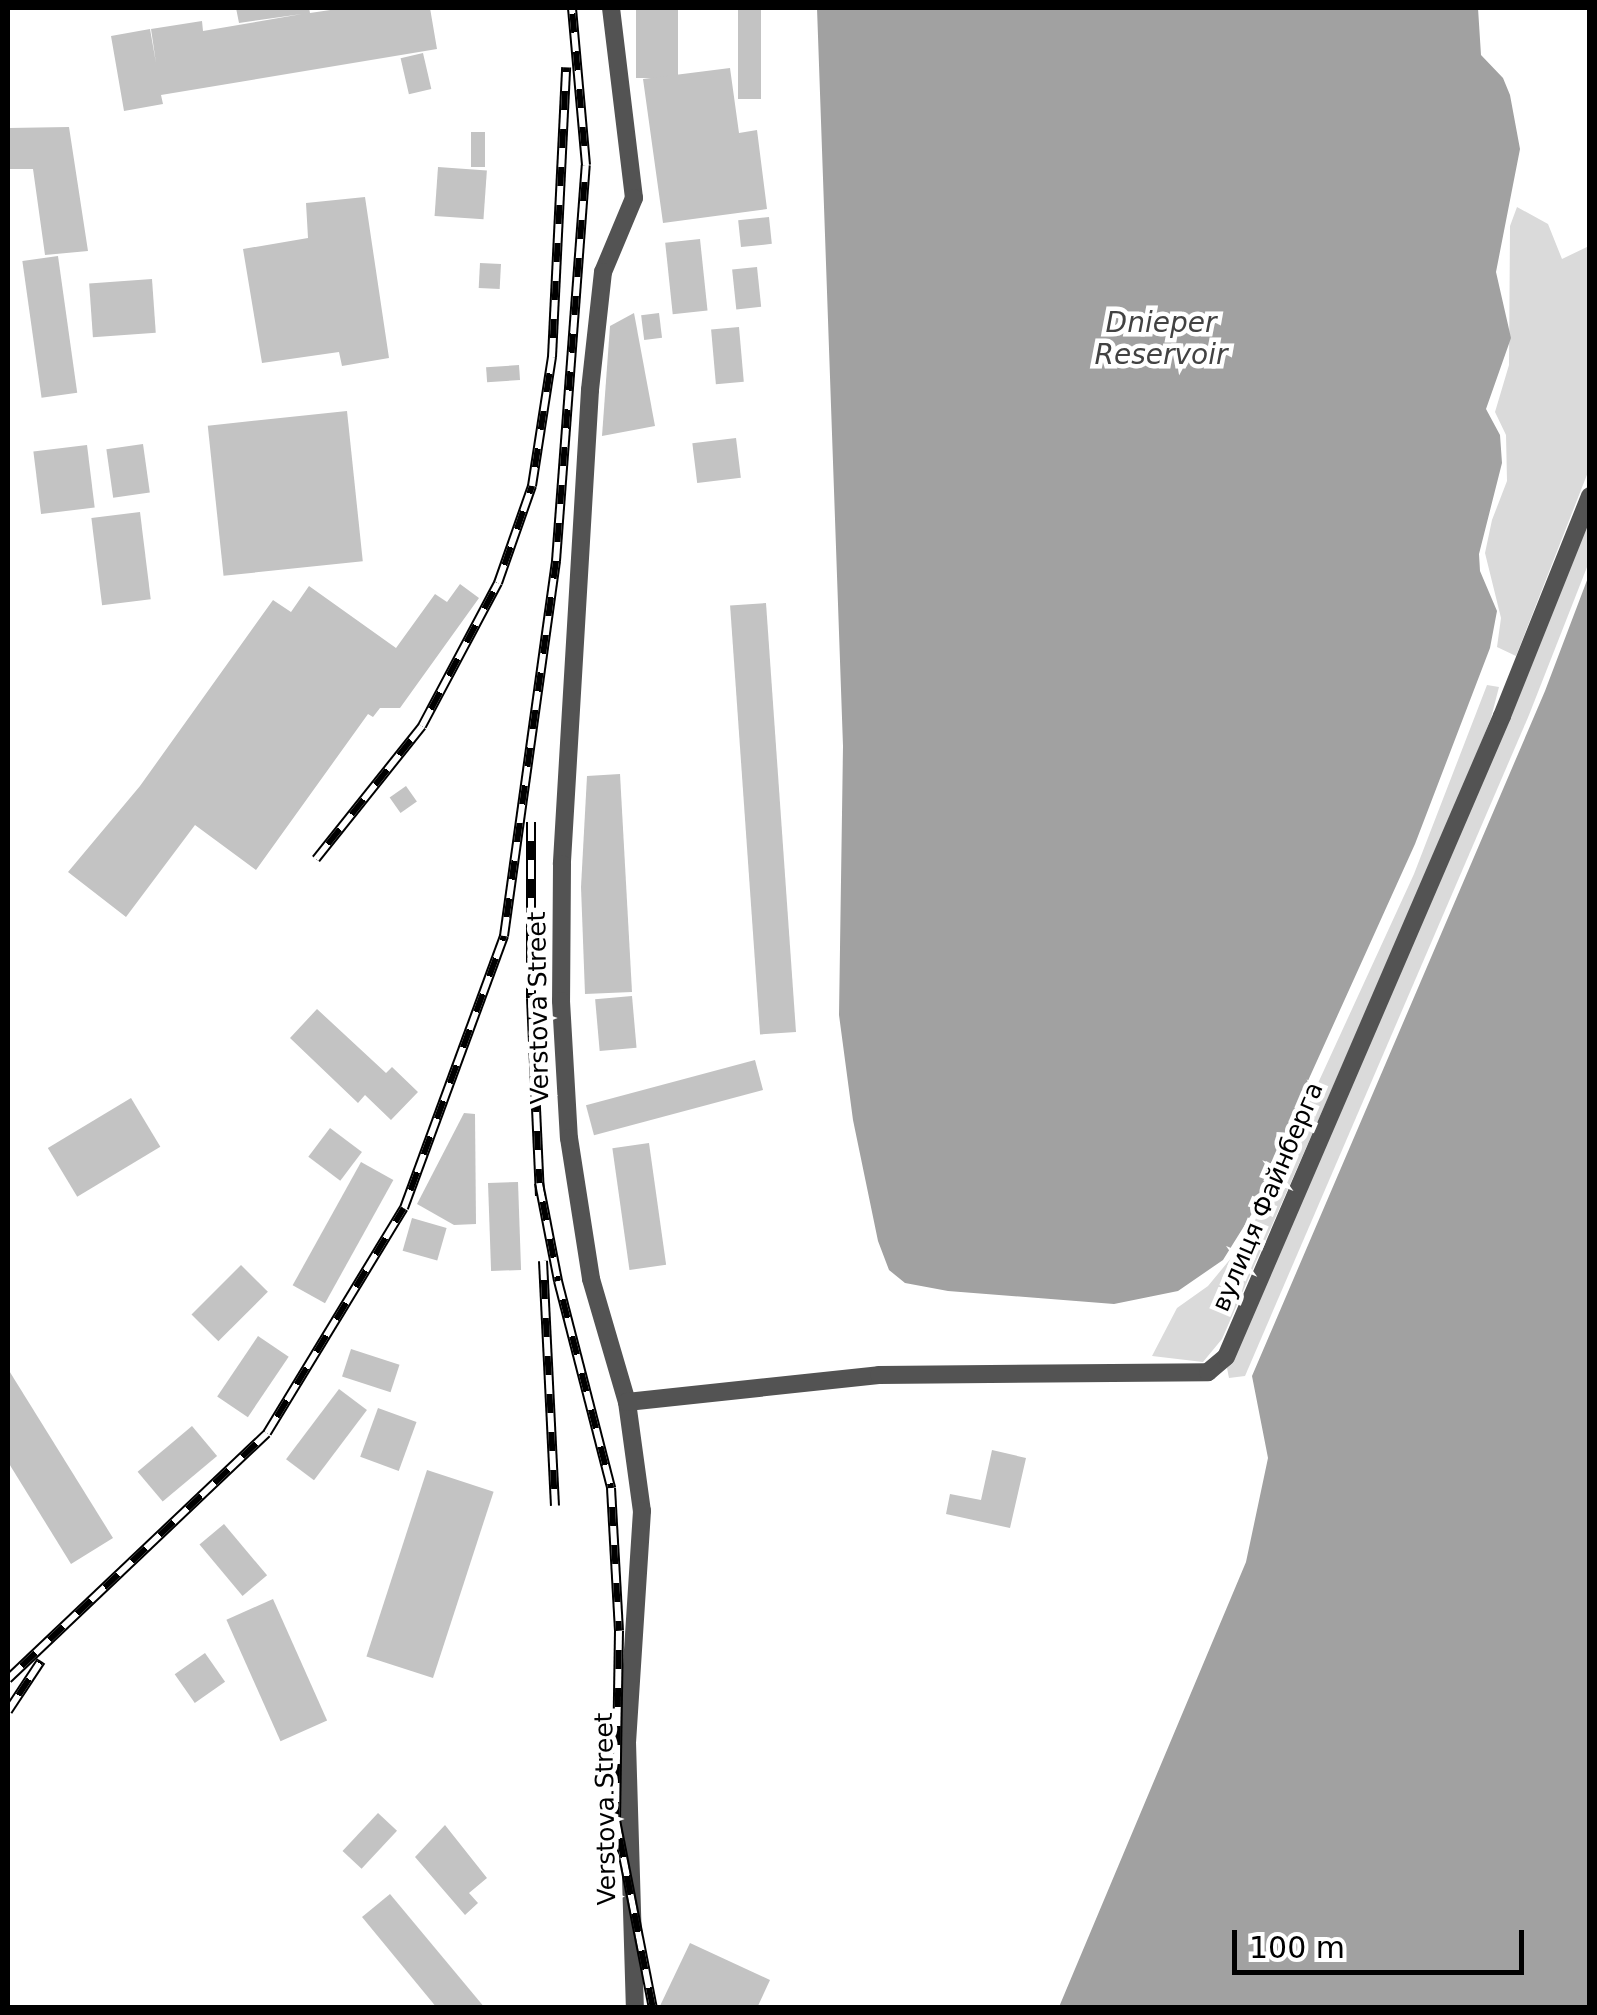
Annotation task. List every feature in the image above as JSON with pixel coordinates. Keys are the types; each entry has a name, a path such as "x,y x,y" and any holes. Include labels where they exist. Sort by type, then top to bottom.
{"street":[{"name":"Verstova Street","path":"611,8 634,198 603,272 590,390 562,864 561,1001 569,1138 591,1279 627,1402 642,1511 626,1742 634,2008"},
{"name":"вулиця Файнберга","path":"627,1402 878,1375 1208,1372 1226,1357 1502,716 1590,496"}],"shaded area":[{"path":"1517,207 1548,224 1562,259 1589,246 1590,467 1516,656 1497,647 1501,618 1485,553 1507,481 1506,435 1495,412 1509,365 1510,226"},
{"path":"1589,502 1589,562 1529,715 1245,1376 1229,1378 1227,1368"},
{"path":"1487,685 1499,687 1491,718 1222,1339 1203,1362 1152,1356 1177,1308 1208,1286 1246,1240 1414,874"}],"water":[{"name":"Dnieper Reservoir","path":"817,8 1478,8 1481,55 1503,78 1510,95 1520,149 1496,272 1511,338 1486,409 1500,435 1502,463 1479,554 1480,571 1497,611 1490,648 1415,844 1307,1083 1256,1207 1223,1260 1178,1291 1114,1304 948,1291 905,1283 889,1270 878,1241 853,1120 839,1015 843,746"},
{"path":"1589,575 1589,2007 1059,2007 1246,1562 1268,1458 1252,1376 1545,691"}],"building":[{"path":"236,8 309,8 310,13 344,8 430,8 437,49 161,95 163,104 124,111 111,36 150,29 156,63 151,29 202,21 203,31 302,14 239,23"},
{"path":"636,8 678,8 678,78 636,78"},
{"path":"738,8 761,8 761,99 738,99"},
{"path":"423,53 431,89 409,94 401,58"},
{"path":"730,68 739,133 757,130 767,209 663,223 643,79"},
{"path":"69,127 88,251 45,255 33,169 8,169 8,128"},
{"path":"471,132 485,132 485,167 471,167"},
{"path":"438,167 487,170 483,219 435,216"},
{"path":"365,197 389,358 342,366 339,352 262,363 243,249 308,238 306,203"},
{"path":"769,217 772,244 741,247 738,220"},
{"path":"700,239 708,311 673,314 665,243"},
{"path":"58,256 77,393 42,398 22,261"},
{"path":"480,263 501,264 500,289 479,288"},
{"path":"757,267 761,307 736,309 732,270"},
{"path":"152,279 156,333 93,337 89,283"},
{"path":"634,313 655,426 602,436 610,326"},
{"path":"659,313 662,338 644,340 641,315"},
{"path":"739,327 744,382 716,384 711,329"},
{"path":"519,365 520,380 487,382 486,367"},
{"path":"347,411 363,561 224,576 208,426"},
{"path":"736,438 741,478 697,483 692,443"},
{"path":"143,444 150,493 113,498 106,449"},
{"path":"87,445 95,508 41,514 33,452"},
{"path":"140,512 151,599 102,605 91,518"},
{"path":"460,584 479,598 400,708 380,708 373,717 368,714 256,870 195,825 126,917 68,872 140,786 273,600 291,612 309,586 396,648 435,594 447,602"},
{"path":"766,603 796,1032 760,1034 730,606"},
{"path":"620,774 632,992 585,994 581,887 587,776"},
{"path":"406,786 417,802 401,813 390,797"},
{"path":"632,996 637,1048 600,1051 595,999"},
{"path":"317,1009 386,1073 392,1067 418,1092 391,1120 365,1095 358,1103 290,1038"},
{"path":"755,1060 763,1090 594,1135 586,1105"},
{"path":"131,1098 160,1147 77,1197 48,1148"},
{"path":"464,1113 475,1114 476,1224 454,1225 417,1204"},
{"path":"330,1128 362,1152 340,1181 308,1157"},
{"path":"649,1143 666,1265 629,1270 612,1148"},
{"path":"361,1162 393,1180 325,1303 293,1285"},
{"path":"518,1182 521,1270 491,1271 488,1183"},
{"path":"412,1218 447,1228 437,1261 403,1251"},
{"path":"241,1265 268,1292 218,1341 192,1314"},
{"path":"258,1336 289,1357 248,1417 217,1397"},
{"path":"351,1349 400,1365 391,1392 342,1377"},
{"path":"8,1369 113,1538 71,1564 8,1462"},
{"path":"339,1389 367,1410 314,1480 286,1459"},
{"path":"378,1408 417,1422 399,1471 360,1457"},
{"path":"192,1426 217,1456 163,1502 138,1472"},
{"path":"992,1450 1026,1458 1010,1528 946,1514 950,1494 981,1500"},
{"path":"427,1470 494,1492 433,1678 366,1656"},
{"path":"224,1524 267,1575 243,1596 199,1545"},
{"path":"273,1599 327,1721 281,1741 226,1620"},
{"path":"205,1653 225,1682 195,1703 175,1674"},
{"path":"378,1813 397,1831 362,1869 343,1851"},
{"path":"445,1825 487,1878 469,1893 478,1903 465,1915 415,1857"},
{"path":"390,1894 485,2008 437,2008 362,1917"},
{"path":"690,1943 770,1980 757,2008 659,2008"}],"railway":[{"path":"8,1679 267,1433 404,1208 504,936 556,561 586,165 572,8"},
{"path":"316,859 422,726 498,583 532,486 552,357 566,67"},
{"path":"531,822 531,998 540,1196"},
{"path":"539,1183 558,1281 611,1488 619,1631 616,1820 653,2008"},
{"path":"543,1261 555,1506"},
{"path":"8,1711 41,1661"}]}
